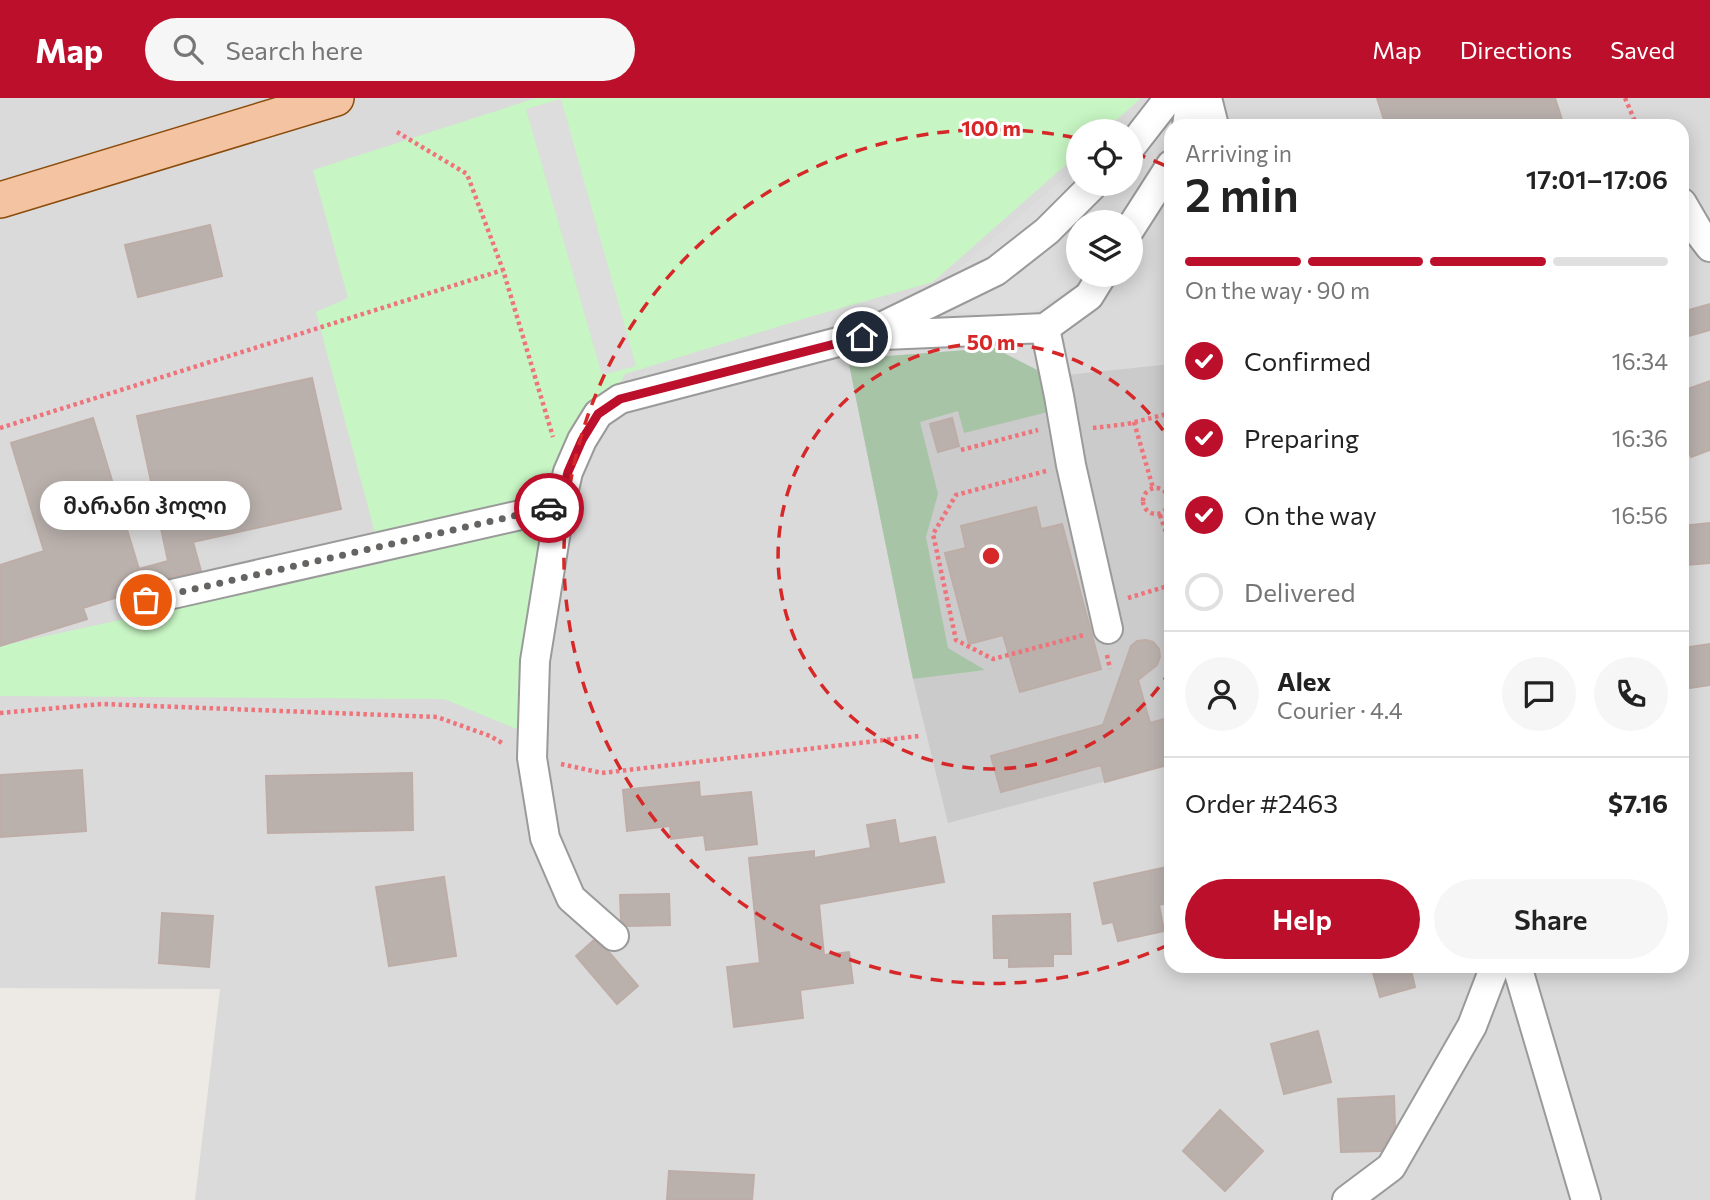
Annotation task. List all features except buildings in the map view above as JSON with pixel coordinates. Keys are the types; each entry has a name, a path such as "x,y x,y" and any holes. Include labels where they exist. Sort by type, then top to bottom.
{"main road":[{"path":"0,200 336,98"}],"street":[{"path":"1143,131 1169,98"},
{"path":"1188,119 1191,98"},
{"path":"1207,98 1212,119"},
{"path":"1142,210 1164,176"},
{"path":"862,337 996,271 1048,231 1082,196"},
{"path":"1689,215 1710,247"},
{"path":"614,936 571,898 545,838 532,758 535,661 560,506 568,472 582,440 598,414 620,399 862,337 1045,328 1088,296 1094,287"},
{"path":"1045,328 1071,465 1108,629"},
{"path":"146,600 560,506"},
{"path":"1347,1200 1391,1167 1472,1026 1492,973"},
{"path":"1519,973 1586,1200"}],"path":[{"path":"1625,98 1634,119"},
{"path":"397,132 467,174 503,270 553,438 576,454"},
{"path":"0,428 503,270"},
{"path":"1091,428 1164,415"},
{"path":"1134,422 1153,488"},
{"path":"961,450 1063,424"},
{"path":"1071,465 956,495 933,534 956,640 993,659 1108,629"},
{"path":"1164,491 1153,488 1143,498 1147,511 1153,515 1164,512"},
{"path":"1160,515 1164,527"},
{"path":"1120,601 1164,587"},
{"path":"0,713 102,705 437,716 490,736 532,758 602,772 919,736"}],"shaded area":[{"path":"0,98 1710,98 1710,1200 195,1200 220,989 0,988"},
{"path":"1157,98 1168,98 1167,119 1164,119 1164,143 1143,180 1143,119 1133,119"},
{"path":"561,99 636,366 602,375 526,109"},
{"path":"1066,176 1066,196 1134,196 1126,210 1066,210 1066,287 1072,287 1023,318 913,308"},
{"path":"994,348 1043,373 1067,375 1164,365 1164,766 948,823 913,679 848,359"}],"green space":[{"path":"536,98 1141,98 1117,119 1066,119 1066,165 933,282 625,374 540,533 519,730 444,699 0,696 0,646 383,563 316,312 348,298 313,170"},
{"path":"994,348 1043,373 1052,411 964,433 958,411 920,422 938,494 926,537 948,648 985,670 913,679 848,359"}],"way so far":[{"path":"146,600 549,508"}],"place":[{"name":"მარანი ჰოლი","path":"146,600"}],"route":[{"path":"549,508 560,506 568,472 582,440 598,414 620,399 862,337"}]}
